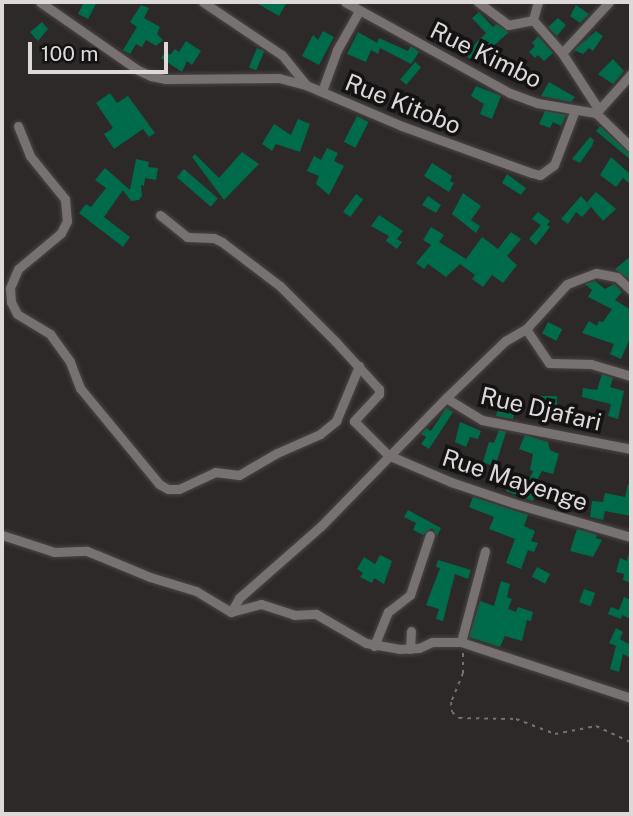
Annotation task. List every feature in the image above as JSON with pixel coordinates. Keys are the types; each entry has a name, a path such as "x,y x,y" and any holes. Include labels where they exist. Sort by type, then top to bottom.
{"street":[{"path":"40,2 150,76 165,79 279,78 306,85"},
{"name":"Rue Kitobo","path":"203,2 282,55 306,85 436,139 540,175 554,165 575,110"},
{"name":"Rue Kimbo","path":"345,2 510,93 575,110 598,112"},
{"path":"478,2 508,25 533,20"},
{"path":"533,20 538,2"},
{"path":"562,53 609,2"},
{"path":"322,91 337,50 358,7"},
{"path":"533,20 562,53 598,112 631,147"},
{"path":"598,112 631,74"},
{"path":"18,126 30,156 65,199 67,221 61,233 18,269 10,288 11,302 17,314 50,334 70,362 80,388 159,484 169,489 179,489 215,472 239,475 277,453 320,434 336,421 359,366"},
{"path":"159,215 187,237 214,238 222,242 280,286 359,366 379,391 354,421 388,455"},
{"path":"231,612 239,598 321,526 388,455 505,341 526,329 567,284 583,275 611,275 631,290"},
{"path":"526,329 549,363 591,364 631,376"},
{"name":"Rue Djafari","path":"446,398 482,420 631,449"},
{"name":"Rue Mayenge","path":"388,455 462,486 631,537"},
{"path":"2,535 54,552 87,551 196,591 231,612 261,604 294,615 311,613 374,646 410,649 432,642 461,642 631,698"},
{"path":"374,646 388,611 410,595 430,535"},
{"path":"461,642 485,551"},
{"path":"410,649 411,631"}],"path":[{"path":"461,642 463,673 451,702 452,712 459,718 516,719 555,733 596,726 631,742"}],"building":[{"path":"84,2 97,2 88,19 78,14"},
{"path":"255,2 287,2 279,16"},
{"path":"141,5 149,8 144,18 160,27 157,34 163,40 156,46 146,40 142,47 136,44 130,54 123,50 137,27 130,22"},
{"path":"576,5 589,14 580,23 570,16"},
{"path":"479,12 493,27 496,24 509,32 489,50 505,60 498,73 475,54 470,59 460,49 457,52 450,47 458,36 472,47 486,33 472,18"},
{"path":"558,18 566,25 557,36 548,27"},
{"path":"42,22 48,29 38,41 30,32"},
{"path":"323,31 334,37 319,65 302,56 313,35 318,40"},
{"path":"596,31 603,36 593,51 589,48 583,54 574,50"},
{"path":"358,32 377,43 379,38 408,51 411,46 419,52 411,64 380,48 378,54 371,50 366,62 347,54"},
{"path":"538,36 553,53 544,61 529,52 535,46 532,43"},
{"path":"186,41 201,51 192,65 187,61 182,72 161,58 166,51 170,55 175,49 179,52"},
{"path":"257,48 264,51 256,70 249,67"},
{"path":"613,59 624,71 613,84 598,74"},
{"path":"415,62 421,67 406,85 400,80"},
{"path":"549,82 575,97 571,102 541,96"},
{"path":"476,86 501,96 492,119 480,114 484,104 471,96"},
{"path":"110,93 117,103 128,96 155,133 149,137 143,129 114,149 104,134 113,128 96,103"},
{"path":"545,111 566,115 561,126 553,122 550,128 539,124"},
{"path":"357,116 369,122 355,148 344,142"},
{"path":"298,119 310,124 300,152 276,144 272,151 262,144 274,124 291,135"},
{"path":"600,126 631,154 631,160 596,131"},
{"path":"590,137 594,140 592,146 580,163 572,159"},
{"path":"327,148 338,153 334,161 344,166 329,195 316,184 319,176 307,171 314,156 321,160"},
{"path":"242,152 259,164 224,200 192,157 195,154 219,178"},
{"path":"611,157 631,175 631,185 623,178 616,187 600,175"},
{"path":"136,159 149,162 148,167 158,168 156,180 145,178 139,200 131,201 123,190 104,217 130,237 123,247 79,213 86,204 91,207 106,188 95,180 105,168 130,190"},
{"path":"432,163 452,176 450,181 454,183 449,192 424,176"},
{"path":"184,169 218,199 211,207 177,177"},
{"path":"507,174 526,188 521,195 502,183"},
{"path":"596,192 616,209 603,221 587,202"},
{"path":"463,193 481,206 471,220 480,226 476,233 452,214"},
{"path":"356,194 363,199 350,217 343,212"},
{"path":"428,196 441,205 436,213 422,205"},
{"path":"581,196 591,207 582,217 576,212 568,224 561,219"},
{"path":"538,212 550,221 547,225 550,227 536,245 529,239 541,225 532,219"},
{"path":"379,215 403,231 397,239 402,242 397,249 386,241 389,236 371,226"},
{"path":"431,227 444,235 439,242 466,259 482,237 498,249 511,232 521,239 507,256 517,265 503,283 492,275 483,287 472,279 475,275 460,264 446,277 428,264 424,269 416,263 431,245 423,240"},
{"path":"631,256 631,281 615,269"},
{"path":"595,281 605,289 614,284 622,292 615,300 631,310 631,336 621,359 610,354 614,344 582,333 589,321 597,326 612,309 588,297 592,290 585,284"},
{"path":"548,322 562,329 556,341 542,334"},
{"path":"602,374 613,378 610,387 624,391 618,419 608,416 611,404 582,397 583,388 597,390"},
{"path":"535,396 557,396 557,405 535,405"},
{"path":"499,403 515,408 513,419 496,416"},
{"path":"446,408 453,412 429,449 421,444 426,437 421,434 426,428 431,431"},
{"path":"460,422 481,431 478,439 470,437 466,447 455,442"},
{"path":"499,430 506,432 495,467 483,462 489,442 494,443"},
{"path":"525,435 548,442 550,450 559,454 553,474 542,471 535,484 542,486 538,499 534,498 533,501 506,491 510,482 525,488 533,471 530,470 533,454 519,449"},
{"path":"628,484 631,484 631,516 605,511 603,520 590,517 592,501 603,502 605,493 625,497"},
{"path":"473,497 528,515 524,526 535,531 531,541 538,543 534,552 528,550 521,569 506,563 515,539 489,529 494,517 469,507"},
{"path":"408,510 441,528 437,536 432,528 423,535 413,530 416,523 404,517"},
{"path":"577,529 597,535 596,538 602,540 593,557 570,551"},
{"path":"380,555 392,561 384,584 374,578 372,583 360,577 363,573 357,569 364,557 375,564"},
{"path":"628,555 631,555 631,583 623,580 624,574 616,572 620,558 627,561"},
{"path":"438,560 471,570 468,579 455,574 443,621 436,619 439,609 426,605 440,568 436,567"},
{"path":"537,567 550,574 545,584 532,577"},
{"path":"501,581 510,584 507,597 512,599 508,609 516,612 518,607 533,612 531,621 527,620 522,641 505,636 500,647 469,637 480,601 494,606"},
{"path":"584,589 595,593 590,606 579,602"},
{"path":"624,597 631,600 631,619 622,615 621,619 608,614 611,607 619,610"},
{"path":"616,628 623,632 620,639 631,645 631,658 623,654 619,672 610,669 616,646 609,643"}]}
